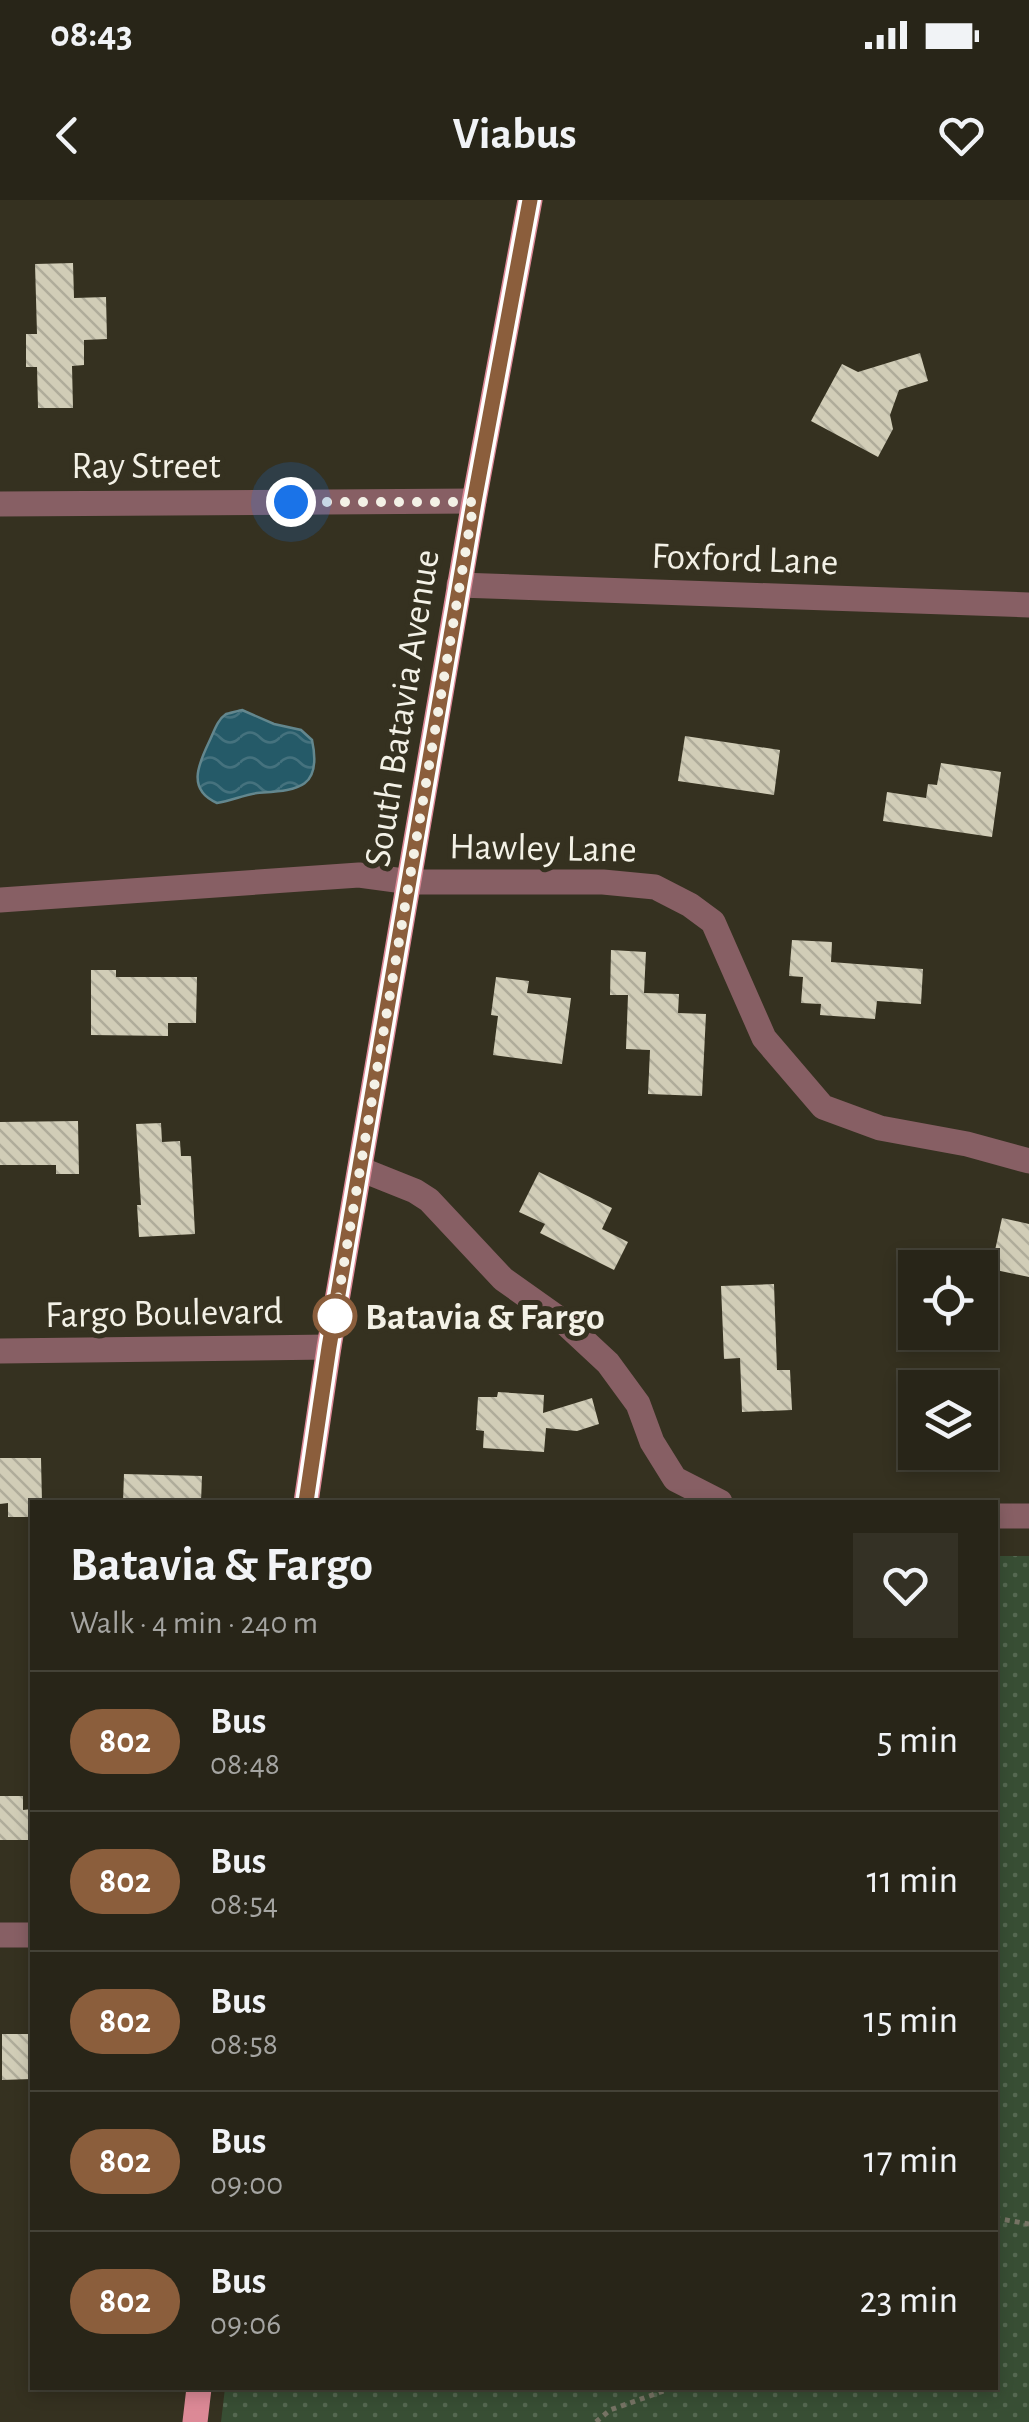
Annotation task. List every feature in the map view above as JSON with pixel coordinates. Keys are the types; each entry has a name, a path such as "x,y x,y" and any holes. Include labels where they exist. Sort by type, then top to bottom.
{"main road":[{"name":"South Batavia Avenue","path":"306,1500 459,585 530,200"},
{"path":"195,2422 199,2390"}],"street":[{"name":"Ray Street","path":"0,504 474,502"},
{"name":"Foxford Lane","path":"459,585 1029,605"},
{"name":"Hawley Lane","path":"0,900 359,875 410,882 604,882 655,887 714,922 764,1038 823,1107 880,1128 967,1144 1029,1161"},
{"path":"360,1169 429,1200 503,1280 565,1322 608,1363 638,1404 652,1442 675,1479 716,1500"},
{"name":"Fargo Boulevard","path":"0,1351 329,1347"},
{"path":"998,1516 1029,1516"},
{"path":"0,1935 30,1935"}],"path":[{"path":"998,2219 1029,2224"},
{"path":"596,2422 610,2410 666,2390"}],"green space":[{"path":"998,1556 1029,1556 1029,2422 221,2422 225,2390 998,2390"}],"water":[{"path":"242,710 301,730 312,740 313,769 303,784 294,788 217,803 198,784 199,768 220,720"}],"building":[{"path":"73,263 74,298 106,297 107,339 84,340 84,365 72,366 73,408 38,408 37,367 26,367 26,334 37,334 35,264"},
{"path":"920,353 928,381 899,390 890,415 893,429 878,457 811,421 842,364 858,372"},
{"path":"685,736 780,750 774,795 678,781"},
{"path":"941,763 1001,772 992,837 883,821 887,792 926,798 928,784 937,785"},
{"path":"792,940 832,942 831,962 923,969 921,1004 877,1001 875,1019 820,1015 821,1004 801,1003 803,977 789,976"},
{"path":"611,950 646,952 644,993 679,994 678,1013 706,1014 702,1096 648,1094 650,1050 626,1049 628,995 610,995"},
{"path":"91,970 116,970 116,977 197,977 196,1023 168,1023 168,1036 91,1035"},
{"path":"496,977 529,981 527,993 571,998 562,1064 493,1055 498,1016 491,1015"},
{"path":"78,1121 79,1174 56,1174 56,1165 0,1165 0,1122"},
{"path":"161,1123 162,1142 180,1141 181,1156 191,1156 195,1234 139,1237 136,1124"},
{"path":"539,1172 612,1208 602,1229 628,1242 614,1270 540,1233 545,1224 519,1212"},
{"path":"1002,1218 1029,1224 1029,1277 998,1270 995,1250"},
{"path":"774,1284 777,1370 790,1370 792,1410 742,1412 740,1358 724,1359 721,1286"},
{"path":"498,1392 544,1395 543,1413 592,1398 599,1424 577,1431 546,1428 544,1452 483,1448 484,1431 476,1430 478,1397 497,1397"},
{"path":"0,1458 41,1458 42,1500 30,1500 30,1517 8,1517 8,1503 0,1504"},
{"path":"124,1474 202,1476 201,1500 123,1500"},
{"path":"0,1796 23,1796 23,1810 30,1809 30,1840 0,1840"},
{"path":"2,2034 30,2034 30,2079 2,2080"}],"bus line":[{"name":"802","path":"306,1500 474,502 530,200"}],"place":[{"name":"Batavia & Fargo","path":"335,1316"}],"route":[{"path":"291,502 474,502 335,1316"}]}
